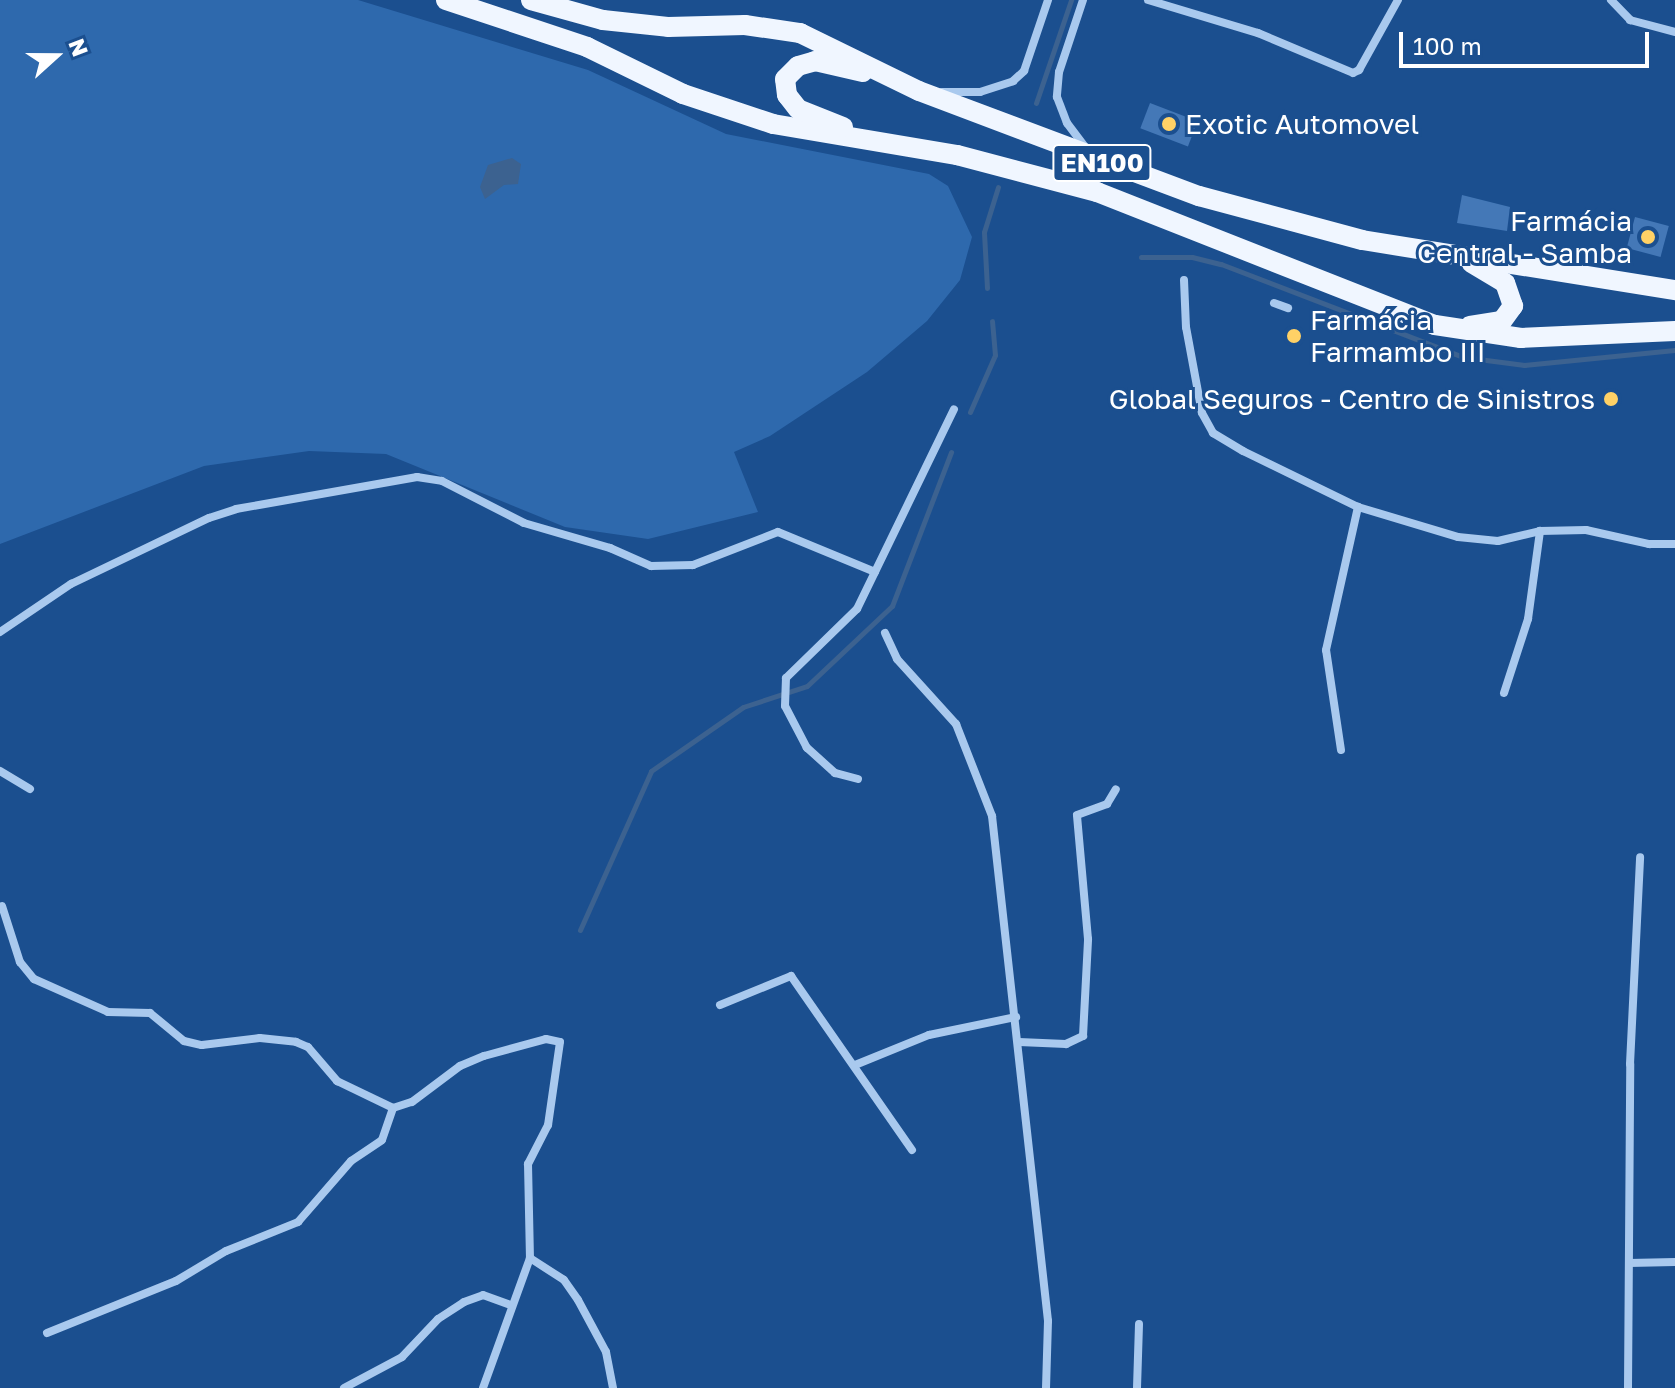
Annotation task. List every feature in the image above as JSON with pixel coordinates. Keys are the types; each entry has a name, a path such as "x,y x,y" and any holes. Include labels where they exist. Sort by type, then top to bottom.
{"main road":[{"name":"EN100","path":"446,0 587,47 711,105 773,124 957,155 1087,188 1435,325 1521,338 1675,331"},
{"name":"EN100","path":"531,0 603,20 668,27 745,25 800,33 912,88 1148,181 1320,230 1675,290"},
{"path":"887,143 798,109 787,95 785,79 798,66 815,61 912,88"},
{"path":"1435,325 1491,324 1502,321 1513,306 1512,293 1497,276 1450,254"}],"street":[{"path":"912,88 980,92 1013,81 1024,71 1048,0"},
{"path":"1083,0 1059,72 1057,97 1067,123 1097,161"},
{"path":"1148,0 1258,33 1353,73 1359,70 1398,0"},
{"path":"1611,0 1630,20 1675,32"},
{"path":"1184,280 1189,344 1209,428 1358,507 1458,537 1498,541 1540,531 1586,530 1649,544 1675,544"},
{"path":"1274,303 1288,308"},
{"path":"858,779 818,762 785,706 786,678 857,609 954,409"},
{"path":"0,632 71,584 209,518 236,509 417,477 442,481 524,523 610,548 651,566 693,565 778,532 875,572"},
{"path":"1341,750 1326,650 1358,507"},
{"path":"1504,693 1528,619 1540,531"},
{"path":"885,633 897,659 956,724 986,794 1019,1042 1048,1321 1046,1388"},
{"path":"0,771 30,789"},
{"path":"1019,1042 1073,1043 1085,1030 1087,886 1077,815 1107,804 1116,789"},
{"path":"1628,1388 1630,1064 1640,857"},
{"path":"2,906 20,962 34,979 108,1012 150,1013 184,1041 202,1045 260,1038 296,1042 308,1047 337,1081 393,1108 412,1102 465,1064 546,1039 560,1042 548,1125 528,1164 530,1258 483,1388"},
{"path":"720,1005 791,976 912,1150"},
{"path":"855,1065 929,1035 1016,1017"},
{"path":"47,1333 176,1281 226,1251 298,1222 351,1161 382,1140 393,1108"},
{"path":"530,1258 564,1280 578,1300 606,1352 613,1388"},
{"path":"1629,1263 1675,1262"},
{"path":"344,1388 402,1357 438,1319 464,1302 483,1295 511,1305"},
{"path":"1137,1388 1139,1324"}],"shaded area":[{"path":"0,0 358,0 588,70 726,134 929,174 948,186 972,237 960,280 927,321 867,372 770,436 734,452 758,512 648,539 565,527 386,454 309,451 204,466 0,544"},
{"path":"512,158 521,164 518,184 504,185 485,199 480,187 488,165"}],"building":[{"name":"Exotic Automovel","path":"1150,103 1198,121 1188,146 1140,128"},
{"path":"1462,195 1510,207 1507,231 1457,223"},
{"name":"Farmácia Central - Samba","path":"1635,217 1669,226 1661,257 1627,248"}],"waterway":[{"path":"1036,103 1071,0"},
{"path":"987,288 984,232 998,187"},
{"path":"1141,257 1192,257 1221,264 1463,357 1524,365 1675,350"},
{"path":"970,412 995,355 992,321"},
{"path":"580,930 651,771 743,707 807,686 892,606 951,452"}],"place":[{"name":"Exotic Automovel","path":"1169,124"},
{"name":"Farmácia Central - Samba","path":"1648,237"},
{"name":"Farmácia Farmambo III","path":"1294,336"},
{"name":"Global Seguros - Centro de Sinistros","path":"1611,399"}]}
